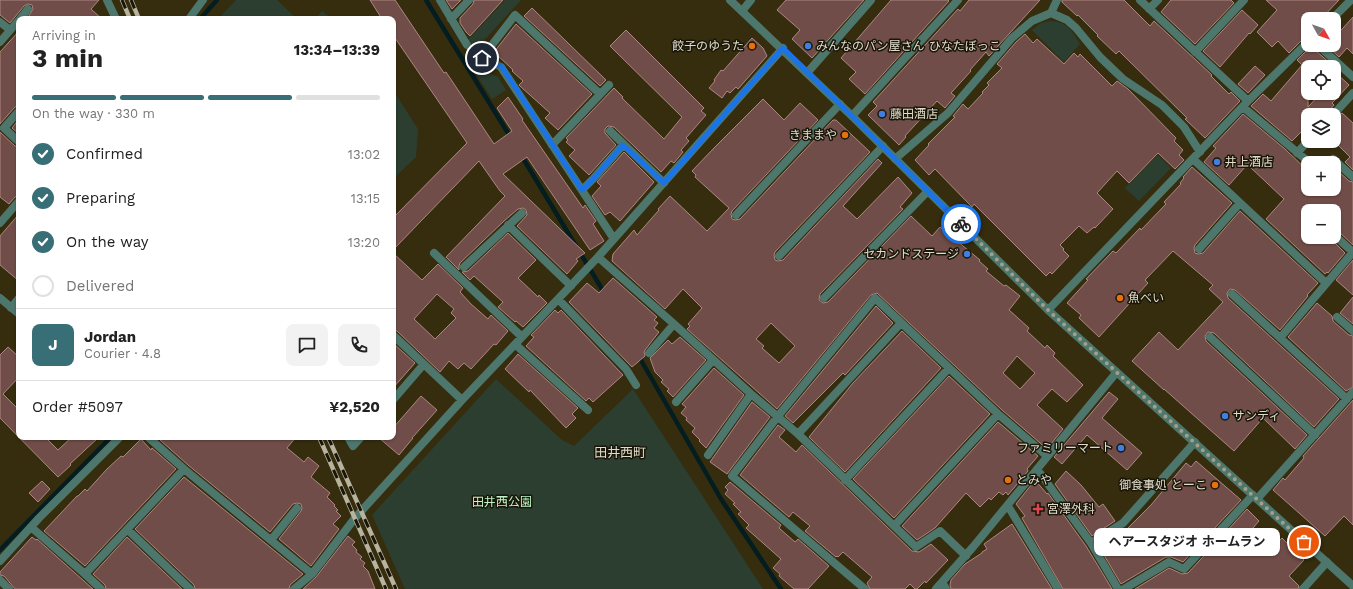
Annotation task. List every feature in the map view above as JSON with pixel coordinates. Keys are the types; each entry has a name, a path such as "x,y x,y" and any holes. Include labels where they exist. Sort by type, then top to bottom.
{"street":[{"path":"107,0 115,16"},
{"path":"191,16 203,0"},
{"path":"440,0 467,45"},
{"path":"451,19 469,0"},
{"path":"730,0 783,48 1048,310 1353,586"},
{"path":"742,11 752,0"},
{"path":"807,73 871,0"},
{"path":"852,116 958,0"},
{"path":"895,159 948,113 1012,38 1032,21 1051,13 1057,0"},
{"path":"1140,0 1301,156"},
{"path":"1150,9 1158,0"},
{"path":"1195,52 1244,0"},
{"path":"1339,12 1351,0"},
{"path":"22,16 28,9"},
{"path":"1051,13 1067,20 1076,28 1100,57 1123,79 1162,105 1184,127 1200,152"},
{"path":"600,94 515,15 482,58 502,67 614,239"},
{"path":"0,22 10,30"},
{"path":"0,42 16,23"},
{"path":"294,589 312,574 355,518 462,400 597,259 783,48"},
{"path":"1048,310 1246,104 1301,49"},
{"path":"1326,52 1353,77"},
{"path":"552,145 609,85"},
{"path":"1339,108 1353,93"},
{"path":"736,215 840,104"},
{"path":"16,114 4,128 16,139"},
{"path":"610,131 664,183"},
{"path":"582,190 623,145"},
{"path":"779,256 882,146"},
{"path":"1297,153 1302,148"},
{"path":"1193,160 1326,283"},
{"path":"1341,166 1353,177"},
{"path":"824,298 928,191"},
{"path":"1199,249 1240,203"},
{"path":"0,223 16,204"},
{"path":"464,267 522,213"},
{"path":"508,225 571,286"},
{"path":"1280,338 1353,252 1341,241"},
{"path":"434,253 522,337"},
{"path":"597,259 674,324 751,394 778,416 916,546 940,531 966,556"},
{"path":"1124,589 1169,562 1184,569 1315,435 1350,395 1280,338 1232,294"},
{"path":"0,298 16,312"},
{"path":"865,589 732,476 778,416 875,298 998,414 1047,456"},
{"path":"558,299 626,369 636,385"},
{"path":"11,308 16,302"},
{"path":"1337,317 1353,330"},
{"path":"798,434 901,323"},
{"path":"649,353 674,324"},
{"path":"1210,337 1315,435"},
{"path":"396,338 462,400"},
{"path":"516,345 588,410"},
{"path":"676,402 713,360"},
{"path":"396,397 424,364"},
{"path":"845,480 949,368"},
{"path":"936,589 944,586 966,556 1116,373"},
{"path":"708,455 751,394"},
{"path":"894,526 998,414"},
{"path":"0,561 31,527 117,440"},
{"path":"151,440 184,470 312,574"},
{"path":"350,440 353,446 358,440"},
{"path":"1091,543 1123,523 1195,442"},
{"path":"1038,468 1091,543 1118,589"},
{"path":"84,574 128,530 184,470"},
{"path":"1008,506 1058,589"},
{"path":"271,540 297,508"},
{"path":"31,527 100,589"},
{"path":"128,530 190,589"},
{"path":"1303,589 1327,562"},
{"path":"0,580 9,589"}],"green space":[{"path":"236,0 277,0 294,16 221,16"},
{"path":"505,0 521,0 476,49 467,41"},
{"path":"322,11 328,16 318,16"},
{"path":"1050,21 1065,25 1080,44 1064,62 1032,30 1041,23"},
{"path":"471,66 498,77 506,90 492,99"},
{"path":"396,95 418,129 416,157 396,176"},
{"path":"1158,155 1171,168 1139,201 1125,188"},
{"name":"田井西公園","path":"496,379 562,440 574,446 633,389 763,589 405,589 372,515"}],"building":[{"path":"0,0 99,0 91,9 99,16 29,16 33,9 32,5 28,4 24,6 10,23 0,15"},
{"path":"370,0 395,0 444,73 446,72 494,144 512,131 497,108 508,97 523,119 522,120 583,208 585,205 596,221 593,224 604,241 590,250 527,157 503,174 585,253 576,259 578,261 567,274 517,226 527,215 526,210 523,208 518,209 504,221 460,263 459,270 446,257 505,196 479,161 396,247 396,215 467,143 396,39 396,16 380,16"},
{"path":"446,0 461,0 452,9"},
{"path":"474,0 503,0 470,36 460,23 460,18 473,4"},
{"path":"786,0 864,0 812,58 792,39 800,30 777,10"},
{"path":"891,0 949,1 865,94 849,79 856,72 841,58"},
{"path":"969,0 1040,0 989,56 986,52 970,70 971,71 951,93 955,96 945,108 937,101 905,136 906,137 899,145 868,115 877,106 873,102 958,9 960,11"},
{"path":"1062,0 1124,0 1150,26 1154,21 1212,75 1211,76 1229,94 1231,92 1240,101 1205,138 1185,119 1187,118 1119,51 1116,54 1078,15 1077,16 1062,2"},
{"path":"1171,0 1231,0 1234,3 1195,44 1161,12"},
{"path":"1266,0 1339,0 1328,12 1301,12 1301,41 1289,53 1278,41 1272,47 1257,32 1277,10"},
{"path":"532,8 606,80 600,86 524,16"},
{"path":"1242,10 1258,25 1250,34 1249,33 1220,67 1203,51"},
{"path":"1353,17 1353,54 1347,48 1339,57 1334,52 1341,52 1341,30"},
{"path":"516,24 592,94 558,130 545,118 550,113 519,85 523,81 494,52"},
{"path":"626,30 704,108 701,111 706,115 686,138 689,141 681,150 683,152 674,163 671,161 661,172 614,127 608,126 605,129 605,133 616,145 589,175 569,156 575,150 566,142 568,140 566,138 614,88 623,97 622,98 664,139 682,117 610,46"},
{"path":"16,34 16,107 0,124 0,52"},
{"path":"1025,34 1033,43 1037,39 1064,64 1074,53 1078,57 1080,54 1112,86 1117,81 1128,89 1176,138 1174,141 1183,150 1179,155 1184,160 1175,169 1158,153 1129,183 1117,171 1097,193 1113,209 1095,228 1094,227 1087,233 1079,226 1060,245 1069,256 1052,274 1050,272 1046,276 974,204 972,207 935,169 929,175 915,160 929,145 928,144 955,117 953,116 963,104 968,109 983,93 982,92 989,85 987,83 1002,68 997,64"},
{"path":"752,38 763,48 767,56 738,89 736,87 730,93 727,91 722,98 709,88 721,70 723,71"},
{"path":"1305,52 1317,52 1326,60 1301,60 1301,64 1297,60"},
{"path":"1255,66 1265,75 1248,93 1238,84"},
{"path":"1301,66 1301,100 1308,100 1308,107 1314,100 1335,100 1332,103 1334,105 1332,108 1301,108 1301,132 1292,141 1251,106 1263,94 1271,101"},
{"path":"1341,78 1349,85 1341,93"},
{"path":"763,99 784,120 800,103 818,120 732,211 732,219 740,219 833,120 836,120 870,152 775,252 775,260 783,260 878,159 882,163 843,206 857,219 898,177 912,193 900,207 903,209 820,294 819,300 823,303 828,302 911,216 932,236 940,227 980,260 979,261 988,269 986,271 1004,286 1006,285 1020,296 1009,310 1029,328 1027,331 1045,348 1047,345 1055,353 1053,356 1083,385 1067,402 1052,389 1037,405 1063,429 1047,449 1002,410 877,293 871,295 777,409 687,329 690,326 688,324 702,308 683,289 665,309 612,261 613,254 634,230 637,235 670,196 707,231 729,208 695,177 696,175 692,171","holes":["771,323 795,346 779,363 762,348 764,346 756,339","1017,356 1035,373 1020,389 1003,373"]},
{"path":"1342,113 1353,123 1353,170 1345,162 1350,157 1341,148"},
{"path":"1243,114 1301,164 1301,196 1341,196 1341,174 1349,181 1353,182 1353,245 1341,234 1341,204 1301,204 1301,244 1336,244 1345,253 1328,273 1327,272 1325,274 1266,219 1284,199 1250,167 1246,166 1229,185 1204,162 1216,148 1213,146"},
{"path":"16,123 16,131 12,128"},
{"path":"0,132 16,146 16,197 9,204 0,197"},
{"path":"624,152 654,182 620,221 610,212 605,215 592,196 601,186 597,182"},
{"path":"1192,167 1232,203 1195,245 1195,253 1203,253 1240,211 1318,283 1280,330 1235,290 1230,289 1227,293 1228,298 1339,399 1314,427 1214,333 1208,332 1205,336 1206,341 1307,435 1295,449 1263,418 1234,451 1132,361 1159,332 1178,350 1223,302 1209,289 1213,285 1173,251 1145,280 1148,283 1099,337 1079,318 1081,315 1067,303 1088,280 1086,279 1113,251 1116,253 1166,204 1164,202 1181,184 1180,183 1184,178 1183,177"},
{"path":"16,217 16,278 0,265 0,236"},
{"path":"508,233 536,260 518,278 538,297 539,295 547,303 523,327 498,307 503,302 474,276 470,280 462,272 468,271"},
{"path":"396,256 422,280 438,264 463,288 460,292 471,304 488,319 491,315 508,331 471,369 464,363 458,369 449,361 440,372 397,331","holes":["437,294 454,309 451,313 456,318 435,339 414,319"]},
{"path":"1353,260 1353,295 1336,280"},
{"path":"613,278 657,317 654,320 658,323 654,328 659,332 645,350 645,356 632,367 569,302 587,283 599,293"},
{"path":"1353,297 1353,324 1340,313"},
{"path":"1317,303 1332,316 1333,321 1349,335 1353,336 1353,387 1346,391 1288,337"},
{"path":"876,306 893,323 845,375 843,373 793,423 785,416"},
{"path":"555,310 558,313 561,310 623,375 593,402 589,398 586,401 526,346 534,337 531,335"},
{"path":"902,331 941,368 845,472 809,437 853,383"},
{"path":"680,337 706,360 673,397 667,391 669,389 661,382 663,380 655,372 650,358 668,340 672,344"},
{"path":"396,346 415,363 396,385"},
{"path":"8,347 16,354 16,380 3,394 16,407 16,434 0,418 0,355"},
{"path":"518,354 578,408 572,414 576,418 566,428 530,390 529,392 505,369"},
{"path":"714,368 744,395 706,448 692,432 695,428 681,413 686,407 682,404"},
{"path":"949,376 990,414 894,518 853,479"},
{"path":"1109,392 1118,399 1102,418 1142,453 1127,470 1087,435 1062,464 1054,457"},
{"path":"421,396 437,410 399,455 382,440 396,440 396,425"},
{"path":"1353,400 1353,525 1344,516 1325,536 1273,490 1283,478 1285,480 1304,458 1303,456"},
{"path":"752,402 770,417 727,474 710,462"},
{"path":"998,422 1038,456 1027,469 1028,471 1008,495 1006,492 1003,495 999,492 991,500 989,498 980,507 966,493 935,528 917,540 902,526"},
{"path":"778,425 785,430 779,437 796,452 802,445 912,551 919,552 931,544 948,560 926,583 925,581 917,589 910,584 905,589 870,589 867,583 872,577 843,552 836,557 805,531 810,526 793,512 789,517 740,475"},
{"path":"22,440 48,440 58,450 69,440 96,440 70,464 71,465 58,477"},
{"path":"140,440 142,440 151,450 152,448 176,469 85,566 44,531 77,496 85,489 87,491 107,469 121,456 123,457"},
{"path":"160,440 294,440 287,448 304,462 308,457 319,466 311,477 330,493 327,497 335,505 334,506 338,510 336,511 341,516 333,524 339,529 311,566 279,539 301,511 301,504 293,504 270,532 188,465"},
{"path":"1196,461 1241,500 1183,562 1171,557 1166,557 1121,584 1098,545 1121,531 1123,533 1151,505 1186,463 1191,467"},
{"path":"1066,471 1081,485 1099,507 1103,504 1115,521 1092,536 1055,484"},
{"path":"184,477 303,574 290,585 289,589 195,589 194,585 135,529"},
{"path":"1035,480 1047,494 1048,493 1086,546 1112,589 1063,589 1022,518 1025,516 1016,504"},
{"path":"42,481 50,489 38,502 29,493"},
{"path":"730,482 781,525 779,528 795,542 798,539 829,566 808,589 794,589 779,576 780,574 773,568 781,559 746,528 749,525 738,514 741,512 733,504 735,503 725,494 728,490 725,487"},
{"path":"1247,509 1259,521 1247,535 1264,552 1272,543 1275,545 1282,538 1304,560 1289,576 1299,586 1298,589 1135,589 1169,568 1182,574 1188,573"},
{"path":"1012,524 1052,589 951,589 951,580 965,564 987,549 984,544"},
{"path":"348,536 355,542 352,545 357,550 356,552 362,557 360,559 365,563 363,566 368,571 375,589 303,589 316,577"},
{"path":"32,537 36,540 37,539 93,589 15,589 4,576 0,575 0,572"},
{"path":"127,537 182,589 106,589 105,585 93,574"}],"waterway":[{"path":"203,16 217,0"},
{"path":"426,0 511,138"},
{"path":"521,155 605,294"},
{"path":"638,355 721,499 781,589"},
{"path":"0,550 108,440"}],"railway":[{"path":"122,0 129,16"},
{"path":"131,0 138,16"},
{"path":"320,440 386,589"},
{"path":"329,440 396,589"}],"way so far":[{"path":"961,224 1048,310 1304,542"}],"place":[{"name":"餃子のゆうた","path":"752,46"},
{"name":"みんなのパン屋さん ひなたぼっこ","path":"808,46"},
{"name":"藤田酒店","path":"882,114"},
{"name":"きままや","path":"845,135"},
{"name":"井上酒店","path":"1217,162"},
{"name":"セカンドステージ","path":"967,254"},
{"name":"魚べい","path":"1120,298"},
{"name":"サンディ","path":"1225,416"},
{"name":"ファミリーマート","path":"1121,448"},
{"name":"とみや","path":"1008,480"},
{"name":"御食事処 とーこ","path":"1215,485"},
{"name":"宮澤外科","path":"1038,509"},
{"name":"ヘアースタジオ ホームラン","path":"1304,542"}],"district":[{"name":"田井西町","path":"620,452"}],"route":[{"path":"482,58 502,67 510,82 582,190 623,145 664,183 783,48 961,224"}]}
